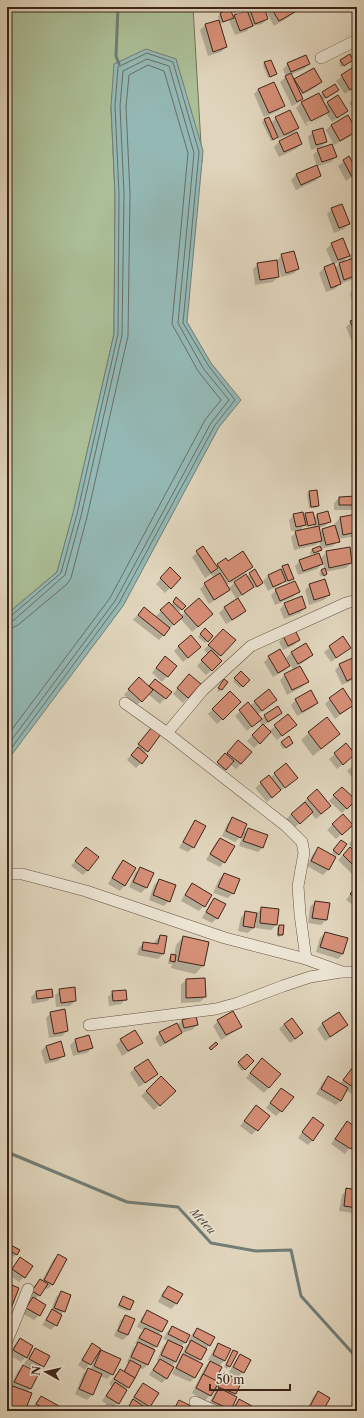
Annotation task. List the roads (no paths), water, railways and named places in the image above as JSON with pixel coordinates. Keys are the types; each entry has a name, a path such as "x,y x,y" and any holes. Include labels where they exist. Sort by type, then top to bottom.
{"street":[{"path":"321,58 357,40"},
{"path":"167,734 203,690 251,646 346,603 357,600"},
{"path":"125,703 286,826 302,842 304,853 298,886 306,959"},
{"path":"7,874 22,874 86,891 225,938 306,959 342,972"},
{"path":"90,1025 216,1009 238,1003 310,977 342,972 357,972"},
{"path":"7,1341 28,1288"},
{"path":"195,1402 215,1411"}],"water":[{"path":"146,49 176,59 203,151 187,322 211,363 241,400 219,427 123,606 7,761 7,614 57,572 73,513 114,334 115,194 111,106 114,64"}],"waterway":[{"path":"118,7 116,56 119,64"},
{"name":"Meteu","path":"7,1152 127,1202 178,1207 211,1243 256,1251 291,1250 301,1296 357,1358"}]}
